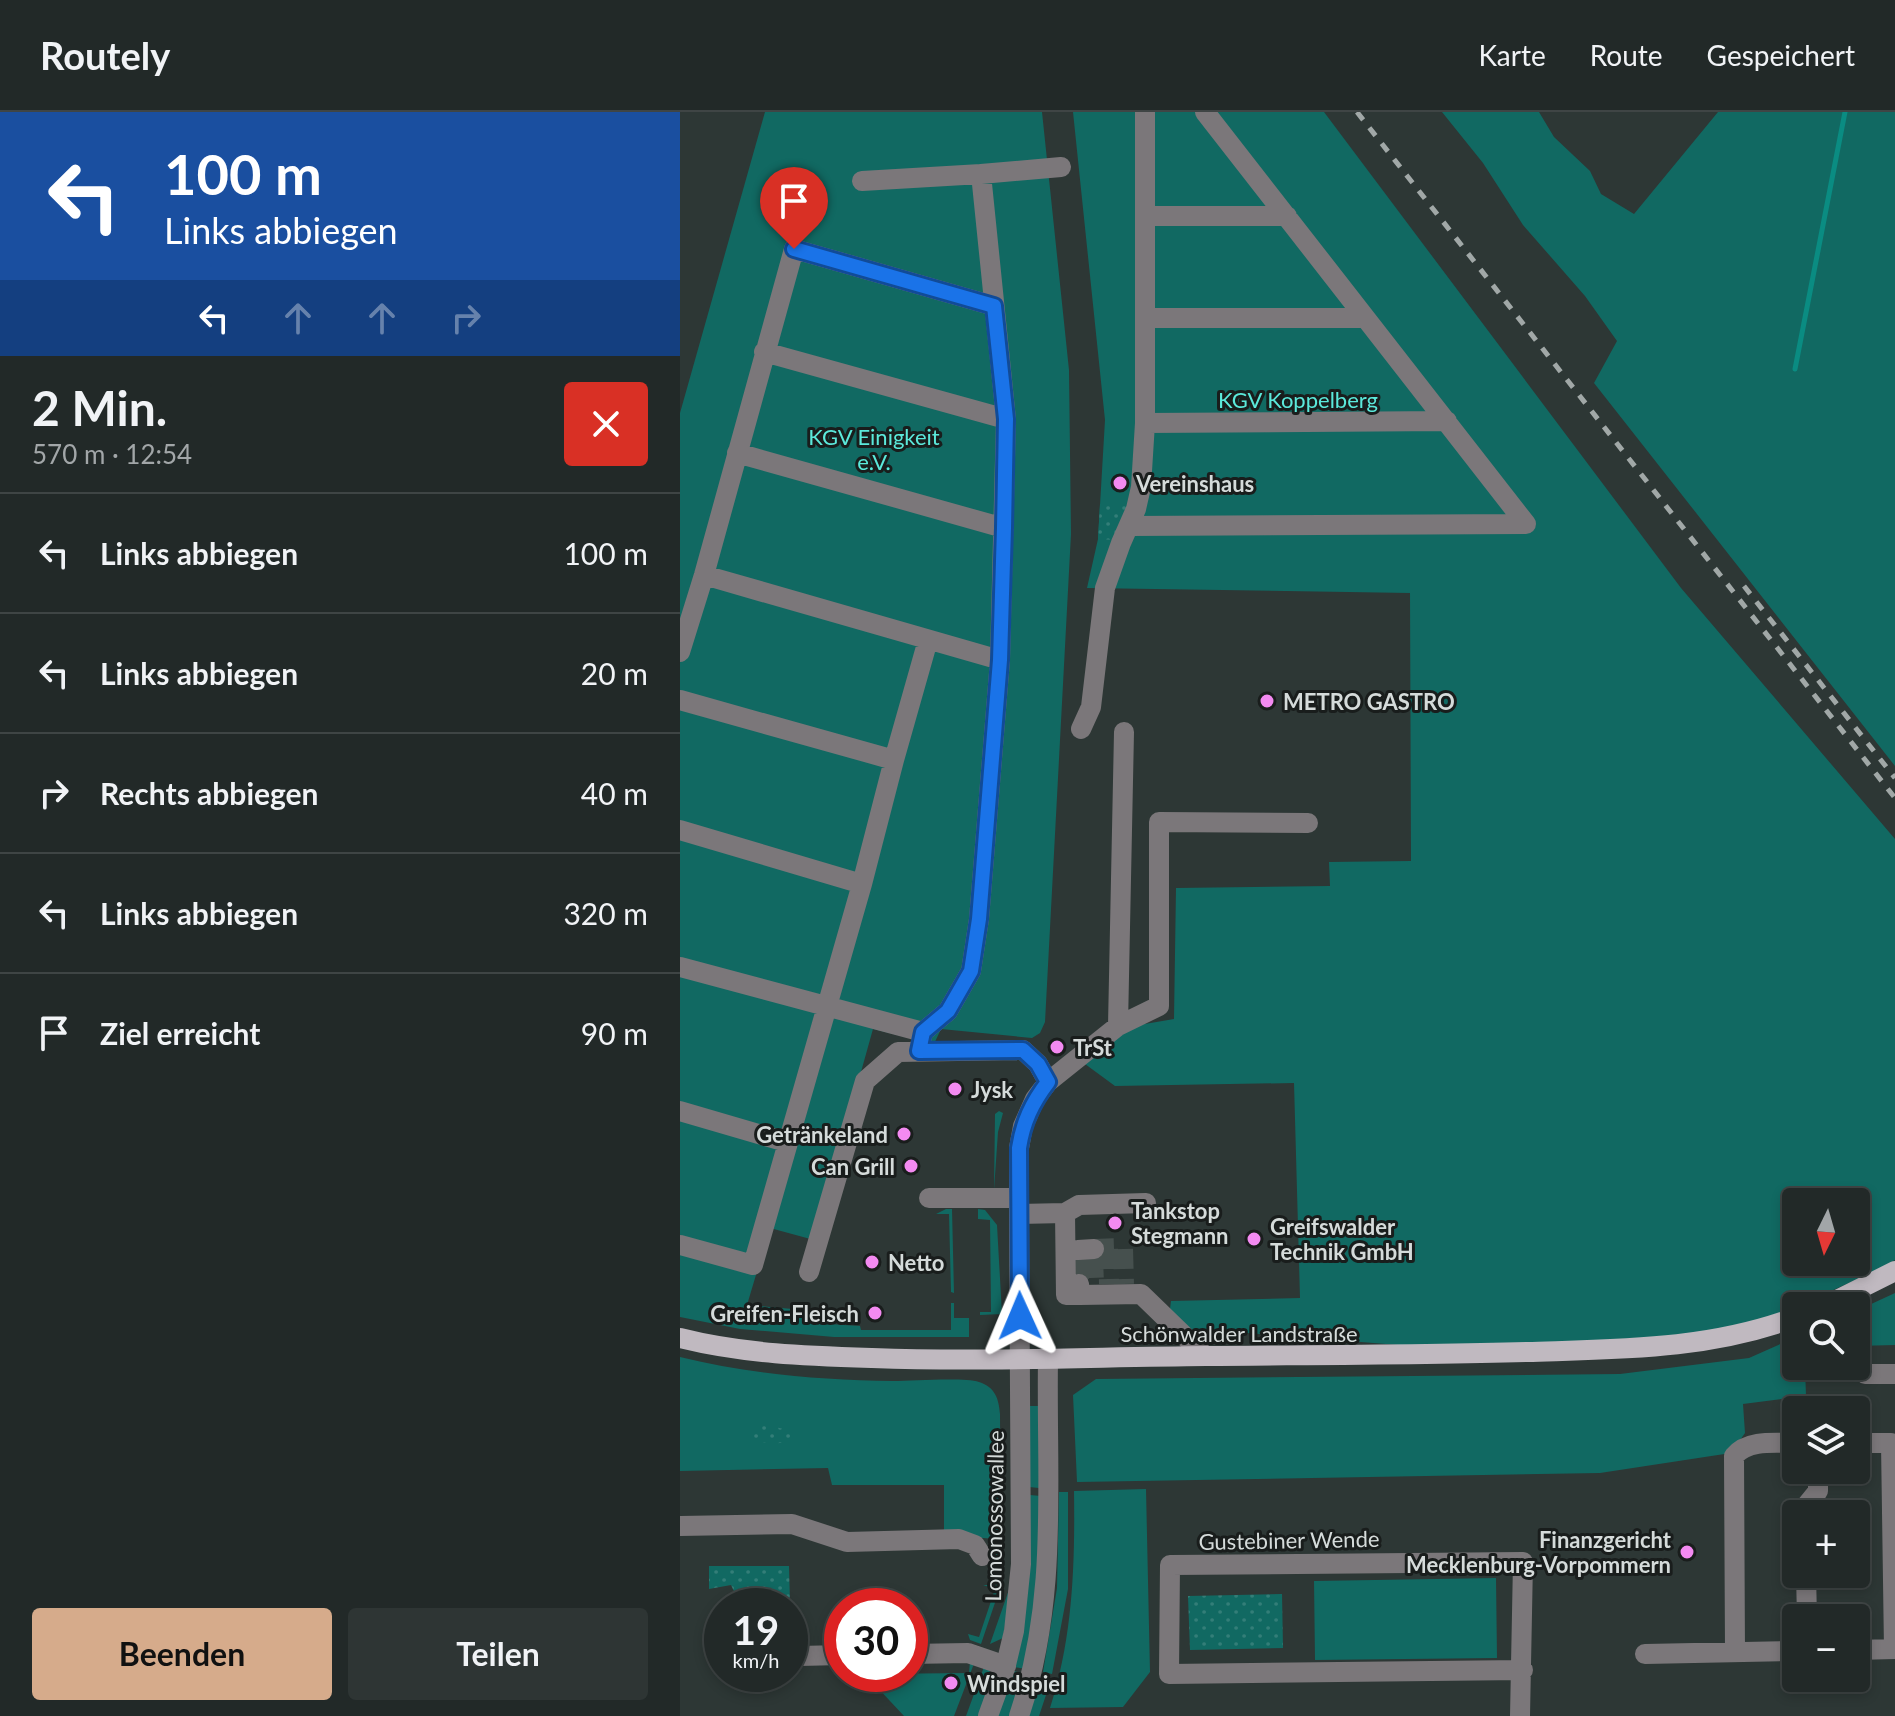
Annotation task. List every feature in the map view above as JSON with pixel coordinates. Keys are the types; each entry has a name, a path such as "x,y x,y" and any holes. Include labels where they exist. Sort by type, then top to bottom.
{"main road":[{"path":"1853,1292 1895,1271"},
{"name":"Schönwalder Landstraße","path":"680,1338 738,1350 807,1356 1020,1360 1394,1356 1627,1350 1707,1341 1748,1333 1782,1322"}],"street":[{"path":"1081,729 1091,707 1105,588 1130,526 1141,487 1145,423 1145,112"},
{"path":"1130,526 1526,524 1205,112"},
{"path":"862,181 1061,167"},
{"path":"809,1272 865,1081 898,1052 921,1041 948,1011 971,971 979,919 1000,660 1006,419 981,174"},
{"path":"1146,216 1287,216"},
{"path":"680,652 794,249 994,306"},
{"path":"1146,318 1365,318"},
{"path":"764,352 1006,419"},
{"path":"1145,423 1447,421"},
{"path":"737,453 1004,528"},
{"path":"704,575 1000,660"},
{"path":"680,1245 753,1265 928,640"},
{"path":"680,700 894,760"},
{"path":"1118,1026 1124,732"},
{"path":"680,967 825,1007 921,1041 1023,1050 1038,1064 1048,1082 1118,1026 1159,1006 1159,822 1308,823"},
{"path":"680,830 862,884"},
{"name":"Lomonossowallee","path":"988,1716 1006,1666 1014,1631 1021,1564 1019,1148 1023,1126 1035,1099 1048,1082"},
{"path":"680,1111 786,1142"},
{"path":"929,1198 1065,1213 1079,1205 1146,1203"},
{"path":"1065,1213 1084,1252 1066,1295 1106,1290 1205,1356"},
{"path":"1019,1716 1033,1673 1045,1606 1048,1359"},
{"path":"1870,1374 1895,1374"},
{"path":"1735,1652 1734,1456 1739,1450 1762,1443 1782,1443"},
{"path":"1870,1443 1891,1443 1894,1649 1870,1650"},
{"path":"680,1526 792,1524 847,1542 959,1539 975,1545 982,1556"},
{"name":"Gustebiner Wende","path":"1520,1716 1523,1670 1523,1562 1170,1565 1169,1674 1523,1670"},
{"path":"1645,1654 1782,1651"},
{"path":"928,1654 968,1653 1006,1666"}],"green space":[{"name":"KGV Einigkeit e.V.","path":"765,112 1042,112 1069,370 1071,534 1045,1022 1040,1033 1032,1038 941,1029 934,1044 873,1029 814,1240 770,1228 747,1305 815,1311 813,1323 860,1326 861,1330 951,1330 951,1303 954,1303 954,1318 969,1318 969,1337 834,1337 740,1329 680,1317 680,413"},
{"name":"KGV Koppelberg","path":"1073,112 1324,112 1681,588 1895,839 1895,1260 1870,1273 1870,1188 1782,1188 1782,1276 1865,1276 1829,1292 1782,1292 1782,1313 1773,1317 1708,1331 1633,1341 1411,1346 1235,1332 1190,1332 1170,1309 1171,1301 1300,1298 1294,1083 1115,1086 1085,1064 1133,1026 1174,1019 1176,888 1330,886 1329,862 1411,861 1410,593 1087,588 1098,539 1105,420"},
{"path":"1442,112 1539,112 1554,137 1590,171 1601,194 1634,214 1718,112 1895,112 1895,766 1594,383 1617,341 1585,296 1523,225 1483,163"},
{"path":"1100,504 1133,506 1114,540 1098,539"},
{"path":"999,1111 1003,1113 998,1132 994,1190 995,1114"},
{"path":"952,1209 954,1293 951,1292 949,1214 936,1214"},
{"path":"978,1209 985,1210 997,1225 1002,1314 980,1315 980,1312 991,1312 990,1220 978,1219"},
{"path":"1895,1293 1895,1345 1870,1346 1870,1305"},
{"path":"1782,1343 1782,1380 1805,1380 1806,1396 1782,1396 1782,1399 1743,1404 1745,1433 1731,1453 1600,1473 1077,1482 1073,1395 1096,1379 1620,1374 1749,1358"},
{"path":"680,1357 786,1375 893,1381 962,1380 989,1387 997,1399 1000,1414 1001,1585 981,1644 970,1640 968,1634 979,1637 995,1589 983,1585 996,1585 996,1539 944,1535 944,1485 832,1485 828,1468 680,1471"},
{"path":"1027,1406 1039,1406 1039,1488 1029,1487"},
{"path":"753,1422 801,1433 795,1441 772,1444 748,1439"},
{"path":"1146,1489 1150,1672 1123,1707 1050,1708 1064,1655 1071,1601 1074,1491"},
{"path":"1059,1492 1068,1492 1068,1589 1052,1674 1043,1672 1057,1588"},
{"path":"1030,1495 1041,1496 1040,1559 1025,1669 1014,1667 1026,1603"},
{"path":"709,1566 789,1566 790,1588 732,1588 731,1585 709,1588"},
{"path":"1496,1578 1497,1658 1315,1660 1314,1581"},
{"path":"1011,1584 1003,1638 990,1644"},
{"path":"1282,1594 1283,1648 1190,1650 1188,1596"},
{"path":"970,1661 975,1661 954,1716 904,1716 882,1692 928,1692 928,1673 969,1673"},
{"path":"985,1664 991,1676 987,1696 978,1716 966,1716"},
{"path":"1014,1671 1024,1674 1009,1716 997,1716"},
{"path":"1040,1678 1051,1680 1039,1716 1027,1716"}],"waterway":[{"path":"1795,369 1845,112"}],"tunnel":[{"path":"1094,1249 1123,1248 1124,1284"},
{"path":"1108,1249 1109,1284"},
{"path":"1093,1258 1094,1284"},
{"path":"1079,1259 1079,1284"}],"railway":[{"path":"1357,112 1895,798"},
{"path":"1744,586 1895,778"}],"place":[{"name":"Vereinshaus","path":"1120,483"},
{"name":"METRO GASTRO","path":"1267,701"},
{"name":"TrSt","path":"1057,1047"},
{"name":"Jysk","path":"955,1089"},
{"name":"Getränkeland","path":"904,1134"},
{"name":"Can Grill","path":"911,1166"},
{"name":"Tankstop Stegmann","path":"1115,1223"},
{"name":"Greifswalder Technik GmbH","path":"1254,1239"},
{"name":"Netto","path":"872,1262"},
{"name":"Greifen-Fleisch","path":"875,1313"},
{"name":"Finanzgericht Mecklenburg-Vorpommern","path":"1687,1552"},
{"name":"Windspiel","path":"951,1683"}],"route":[{"path":"794,249 994,306 1006,419 1004,528 1000,660 979,919 971,971 948,1011 923,1032 919,1051 1023,1050 1038,1064 1048,1082 1035,1099 1023,1126 1019,1148 1020,1316"}]}
